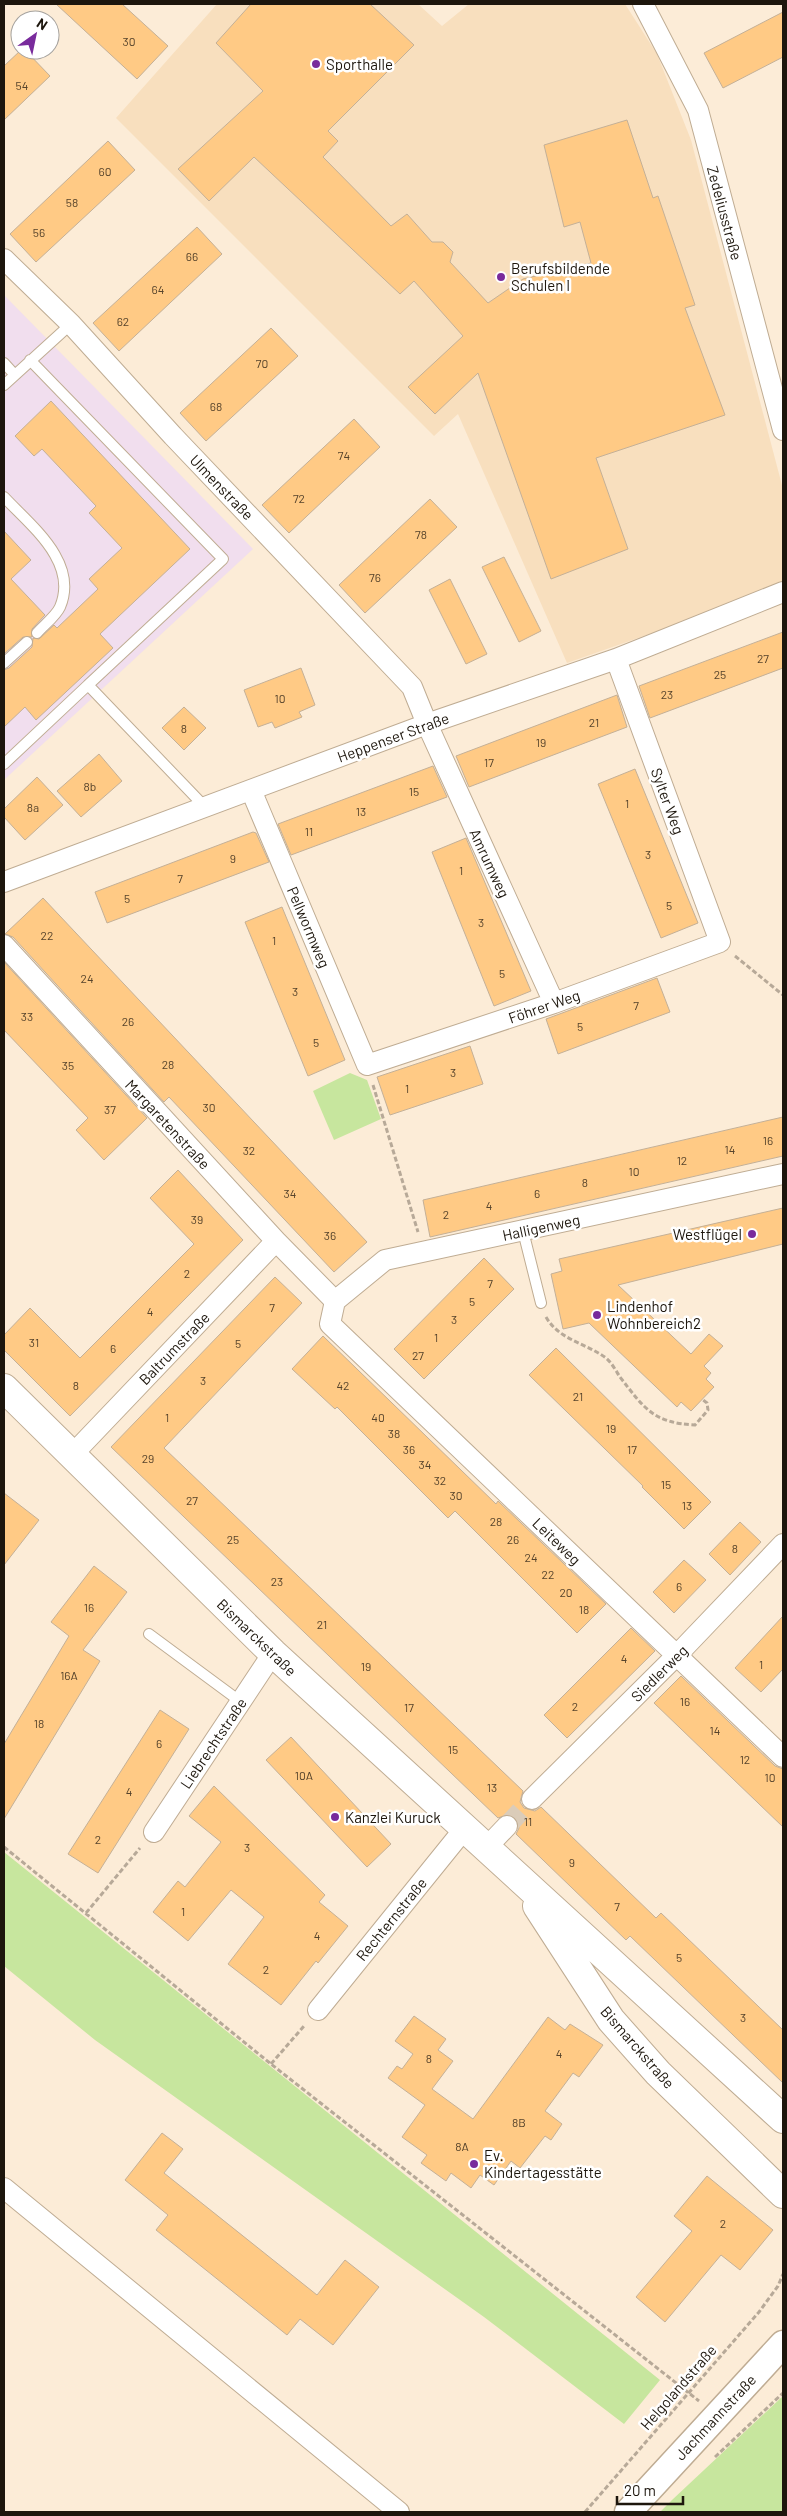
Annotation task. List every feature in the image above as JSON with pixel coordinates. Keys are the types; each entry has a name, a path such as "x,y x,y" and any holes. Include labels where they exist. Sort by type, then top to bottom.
{"main road":[{"name":"Bismarckstraße","path":"4,1388 273,1653 783,2119"},
{"name":"Bismarckstraße","path":"519,1877 611,2020 658,2073 783,2194"}],"street":[{"name":"Zedeliusstraße","path":"643,4 698,110 783,430"},
{"name":"Ulmenstraße","path":"4,259 71,324 173,436 412,687 426,724"},
{"name":"Heppenser Straße","path":"4,882 426,724 616,660 783,592"},
{"name":"Sylter Weg","path":"616,660 720,942"},
{"name":"Amrumweg","path":"426,724 554,1003"},
{"name":"Pellwormweg","path":"251,790 367,1064"},
{"name":"Föhrer Weg","path":"367,1064 554,1003 720,942"},
{"name":"Margaretenstraße","path":"4,945 276,1241 336,1301"},
{"name":"Halligenweg","path":"336,1301 385,1260 783,1174"},
{"name":"Baltrumstraße","path":"72,1456 276,1241"},
{"name":"Leiteweg","path":"336,1301 330,1324 783,1757"},
{"name":"Siedlerweg","path":"532,1799 677,1655 783,1544"},
{"name":"Liebrechtstraße","path":"154,1832 273,1653"},
{"path":"486,1848 506,1826"},
{"name":"Rechternstraße","path":"318,2010 465,1828"},
{"path":"4,2188 399,2512"},
{"name":"Jachmannstraße","path":"628,2512 783,2344"}],"lane":[{"path":"4,385 71,324"},
{"path":"4,764 223,559 30,360"},
{"path":"4,364 14,374"},
{"path":"4,497 53,549 65,579 60,608 37,633"},
{"path":"4,663 27,642"},
{"path":"88,685 205,807"},
{"path":"524,1230 541,1302"},
{"path":"149,1634 241,1702"}],"path":[{"path":"720,942 783,995"},
{"path":"367,1064 424,1252"},
{"path":"541,1302 546,1319 558,1333 607,1359 644,1408 662,1419 679,1424 694,1424 708,1410 707,1403 702,1399"},
{"path":"86,1913 154,1832"},
{"path":"4,1847 272,2064 688,2391"},
{"path":"272,2064 318,2010"},
{"name":"Helgolandstraße","path":"585,2512 758,2312 778,2286 783,2274"},
{"path":"713,2458 783,2393"}],"shaded area":[{"name":"Berufsbildende Schulen I","path":"217,4 418,4 442,26 469,4 625,4 657,54 691,140 783,489 783,587 567,663 458,414 434,436 116,118"},
{"path":"4,295 253,549 4,780"}],"green space":[{"path":"350,1073 367,1080 381,1119 334,1140 313,1091"},
{"path":"4,1852 660,2380 624,2424 484,2317 95,2040 4,1966"},
{"path":"783,2396 783,2512 660,2512 672,2500"}],"building":[{"path":"56,4 122,4 168,46 137,79"},
{"path":"251,4 370,4 414,45 328,131 338,141 323,157 391,226 407,214 432,242 443,242 453,252 450,262 488,303 523,279 591,263 580,222 564,227 544,145 627,120 653,198 658,196 695,305 685,308 725,415 596,458 628,549 551,579 478,373 435,414 408,387 463,336 414,281 400,294 254,157 209,201 178,169 263,91 216,43"},
{"path":"783,12 783,57 723,88 704,53"},
{"path":"10,60 35,60 50,76 4,120 4,66"},
{"path":"108,141 135,170 36,262 10,234"},
{"path":"197,227 222,254 119,351 93,323"},
{"path":"271,328 298,356 206,441 180,413"},
{"path":"51,401 190,549 100,634 113,648 36,720 25,707 4,727 4,670 9,668 32,647 33,638 39,639 54,625 57,628 98,589 89,579 122,548 89,513 96,506 42,449 34,456 15,436"},
{"path":"354,419 380,447 289,533 262,505"},
{"path":"430,499 457,527 365,613 339,585"},
{"path":"4,531 31,560 11,579 45,615 32,629 32,637 23,637 4,654"},
{"path":"504,557 541,631 519,642 482,567"},
{"path":"450,579 487,654 466,664 429,590"},
{"path":"783,632 783,668 650,718 639,686"},
{"path":"301,668 315,705 299,712 302,717 275,728 272,722 258,727 244,690"},
{"path":"617,695 627,727 469,787 456,756"},
{"path":"184,707 206,728 184,750 162,728"},
{"path":"99,754 122,781 81,817 57,791"},
{"path":"433,766 447,797 291,855 278,824"},
{"path":"635,769 698,923 661,938 598,784"},
{"path":"37,777 63,805 25,840 4,817 4,809"},
{"path":"253,832 256,833 269,862 107,923 95,892"},
{"path":"466,838 531,991 494,1006 432,852"},
{"path":"43,898 367,1242 334,1272 169,1097 164,1102 13,937 5,934"},
{"path":"282,907 345,1060 308,1076 245,922"},
{"path":"4,962 147,1118 104,1160 76,1130 88,1118 4,1030"},
{"path":"657,978 670,1012 558,1054 546,1019"},
{"path":"470,1046 483,1084 390,1115 377,1077"},
{"path":"783,1117 783,1156 430,1237 423,1200"},
{"path":"178,1170 243,1240 70,1416 4,1350 4,1335 30,1308 80,1358 194,1244 150,1198"},
{"name":"Lindenhof Wohnbereich2","path":"783,1208 783,1244 618,1285 691,1354 709,1334 723,1346 704,1366 711,1373 706,1379 714,1387 691,1411 681,1402 677,1407 589,1323 563,1329 551,1274 562,1271 559,1259"},
{"path":"484,1258 514,1289 424,1379 394,1349"},
{"path":"275,1277 302,1303 164,1448 523,1791 520,1802 524,1808 535,1811 541,1807 656,1918 661,1913 783,2030 783,2083 630,1936 626,1940 516,1834 519,1828 516,1818 509,1814 498,1818 111,1447"},
{"path":"323,1336 496,1504 498,1501 606,1604 577,1633 455,1511 448,1518 337,1407 335,1409 292,1369"},
{"path":"556,1348 711,1502 684,1529 643,1486 529,1375"},
{"path":"4,1493 39,1520 4,1565"},
{"path":"740,1522 761,1542 730,1575 709,1554"},
{"path":"684,1560 706,1580 674,1613 653,1592"},
{"path":"94,1566 127,1592 83,1650 100,1661 4,1819 4,1744 69,1636 51,1622"},
{"path":"783,1616 783,1669 761,1692 735,1668"},
{"path":"631,1628 655,1651 567,1738 544,1715"},
{"path":"681,1676 775,1766 783,1769 783,1827 654,1703"},
{"path":"160,1710 189,1729 98,1873 68,1854"},
{"path":"291,1737 391,1844 367,1867 266,1760"},
{"path":"214,1786 325,1895 319,1902 348,1926 318,1963 316,1961 281,2005 228,1964 264,1917 231,1890 188,1941 153,1912 178,1881 185,1887 221,1842 189,1816"},
{"path":"414,2016 446,2039 438,2050 453,2061 432,2089 473,2119 548,2017 565,2030 570,2024 603,2045 579,2077 573,2073 545,2111 562,2124 551,2140 545,2136 520,2168 511,2161 494,2185 480,2175 471,2188 451,2173 446,2181 421,2163 427,2155 402,2137 425,2105 388,2078 397,2066 402,2069 413,2054 395,2041"},
{"path":"162,2133 183,2149 164,2173 317,2295 345,2260 379,2287 333,2345 300,2319 287,2335 156,2230 168,2215 125,2180"},
{"path":"707,2176 773,2230 740,2270 721,2255 665,2322 636,2297 692,2231 674,2216"}],"tunnel":[{"path":"507,1826 532,1799"}],"place":[{"name":"Sporthalle","path":"316,64"},
{"name":"Berufsbildende Schulen I","path":"501,277"},
{"name":"Westflügel","path":"752,1234"},
{"name":"Lindenhof Wohnbereich2","path":"597,1315"},
{"name":"Kanzlei Kuruck","path":"335,1817"},
{"name":"Ev. Kindertagesstätte","path":"474,2164"}]}
